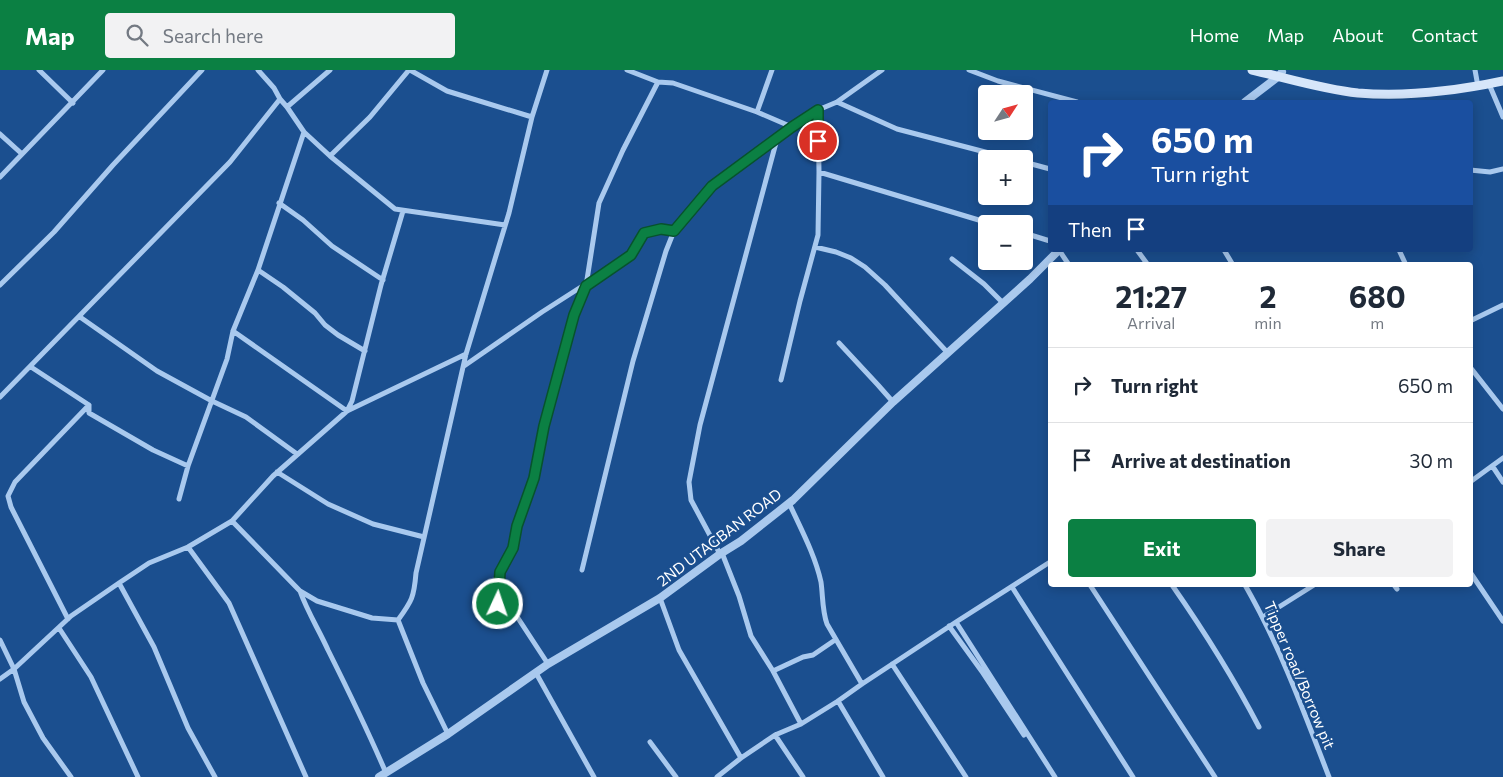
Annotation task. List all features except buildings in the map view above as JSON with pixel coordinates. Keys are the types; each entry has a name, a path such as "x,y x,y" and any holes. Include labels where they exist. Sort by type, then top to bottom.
{"main road":[{"path":"1252,70 1280,72 1358,87 1410,89 1477,81 1503,75"},
{"path":"1280,72 1325,87 1366,93 1411,95 1503,81"}],"street":[{"path":"39,70 72,103"},
{"path":"0,177 103,70"},
{"path":"0,285 54,232 202,70"},
{"path":"258,70 274,88 304,132 395,210 505,225"},
{"path":"287,107 330,70"},
{"path":"330,156 370,117 410,70 448,91 532,117"},
{"path":"398,620 408,608 414,594 416,573 466,354 505,225 532,117 547,70"},
{"path":"627,70 658,82 673,83 757,112 792,127"},
{"path":"757,112 772,70"},
{"path":"582,570 633,361 666,251 674,231 712,186 792,127 818,110 837,102 882,70"},
{"path":"969,70 998,82 1069,100"},
{"path":"1475,70 1477,81"},
{"path":"1247,100 1280,72"},
{"path":"548,664 514,612 498,604 500,572 513,548 517,526 534,478 544,426 574,315 586,286 599,203 623,150 658,82"},
{"path":"1489,84 1503,117"},
{"path":"0,398 230,162 280,99"},
{"path":"837,102 897,129 978,150"},
{"path":"781,380 818,235 818,110"},
{"path":"179,499 188,466 227,359 234,331 258,270 304,132"},
{"path":"0,134 22,154"},
{"path":"778,138 700,425 689,482 691,500 721,553 739,596 751,636 773,671 801,724"},
{"path":"1033,164 1048,168"},
{"path":"1473,170 1490,172 1503,169"},
{"path":"819,172 978,220"},
{"path":"279,203 304,220 332,246 383,280"},
{"path":"347,411 352,401 403,211"},
{"path":"463,367 542,312 586,286 631,255 644,233 661,229 674,231"},
{"path":"1033,236 1048,240"},
{"path":"815,247 852,258 865,267 885,285 947,352"},
{"name":"2ND UTAGBAN ROAD","path":"383,775 448,734 548,664 660,598 721,553 741,541 789,503 892,402 1030,279 1057,252"},
{"path":"952,259 984,284 1003,303"},
{"path":"258,270 283,287 338,335 365,351"},
{"path":"1473,320 1503,305"},
{"path":"80,317 157,370 212,401 246,417 297,454"},
{"path":"234,331 347,411"},
{"path":"839,343 892,402"},
{"path":"0,679 14,669 68,619 118,583 149,562 188,547 232,521 277,472 347,411 466,354"},
{"path":"30,367 89,405"},
{"path":"1473,371 1503,409"},
{"path":"89,405 89,413 153,450 188,466"},
{"path":"68,619 11,507 8,496 15,482 89,405"},
{"path":"1473,480 1503,458"},
{"path":"1493,467 1503,482"},
{"path":"277,472 328,504 373,524 424,537"},
{"path":"789,503 812,553 820,581 823,614 826,624 862,684"},
{"path":"232,521 300,590 317,601 372,618 398,620"},
{"path":"188,547 229,603 306,777"},
{"path":"720,776 741,758 775,736 801,724 838,701 949,626 1012,588 1048,563"},
{"path":"1473,576 1503,621"},
{"path":"118,583 154,647 188,728 215,777"},
{"path":"1091,587 1215,777"},
{"path":"1173,587 1196,618 1231,675 1259,727"},
{"name":"Tipper road/Borrow pit","path":"1246,587 1263,617 1301,703 1329,777"},
{"path":"1263,617 1308,587"},
{"path":"1012,588 1133,777"},
{"path":"300,590 307,611 363,720 383,775"},
{"path":"660,598 679,650 741,758"},
{"path":"398,620 423,683 448,734"},
{"path":"956,622 1053,777"},
{"path":"949,626 1053,777"},
{"path":"59,628 90,677 138,777"},
{"path":"0,640 14,669 24,702 44,738 71,777"},
{"path":"773,671 803,657 812,655 835,640"},
{"path":"892,664 966,777"},
{"path":"536,673 594,777"},
{"path":"838,701 883,777"},
{"path":"775,736 803,777"},
{"path":"650,742 676,777"}],"route":[{"path":"498,604 500,572 513,548 517,526 534,478 544,426 574,315 586,286 631,255 644,233 661,229 674,231 712,186 818,110 818,141"}]}
